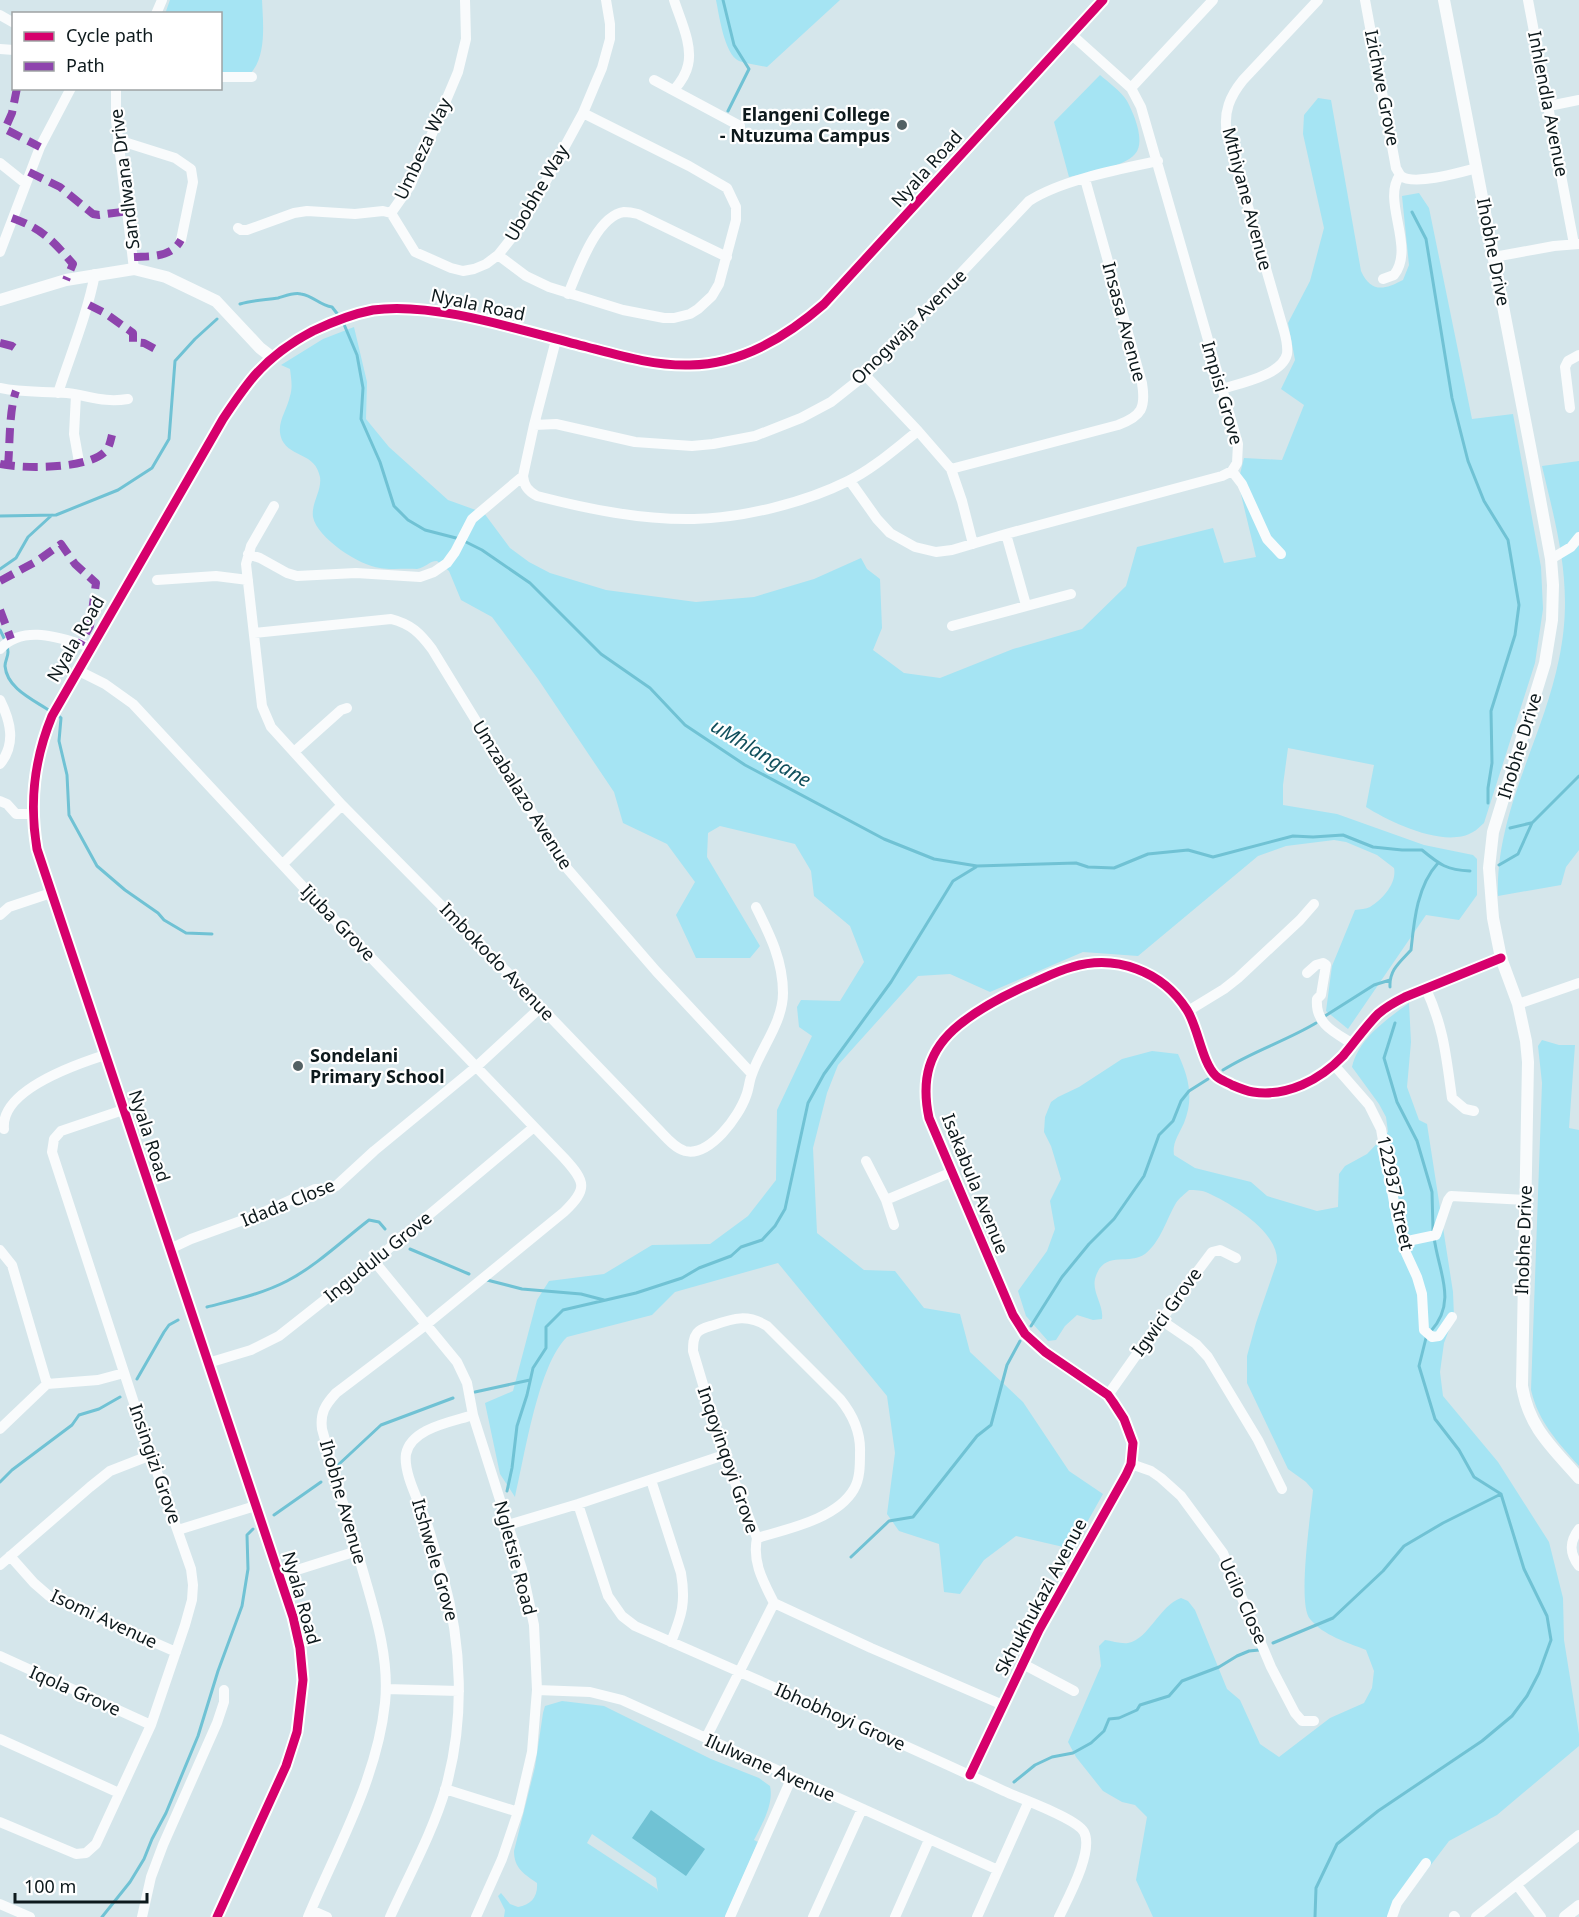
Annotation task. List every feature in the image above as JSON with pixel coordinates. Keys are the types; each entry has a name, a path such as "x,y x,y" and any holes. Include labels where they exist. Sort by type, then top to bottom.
{"street":[{"name":"Umbeza Way","path":"238,228 247,230 288,215 307,211 355,214 383,211 391,213 410,186 458,72 466,39 465,0"},
{"name":"Ubobhe Way","path":"391,213 416,252 451,268 464,271 480,267 498,255 522,225 583,113 603,68 610,24 606,0"},
{"path":"674,0 689,59 687,70 674,90"},
{"name":"Nyala Road","path":"217,1917 286,1766 300,1715 303,1680 300,1648 293,1617 38,849 33,814 33,789 37,762 54,713 223,419 257,373 273,358 304,336 352,315 389,309 421,310 479,321 646,362 691,365 733,358 772,343 807,319 824,304 1103,0"},
{"path":"1131,88 1213,0"},
{"name":"Mthiyane Avenue","path":"1222,389 1274,371 1284,362 1287,348 1227,134 1227,107 1234,91 1243,80 1317,0"},
{"name":"Izichwe Grove","path":"1365,0 1396,168 1400,175 1395,185 1401,241 1400,262 1394,274 1383,279"},
{"name":"Ihobhe Drive","path":"1444,0 1551,559 1552,620 1545,663 1493,832 1489,868 1490,900 1501,958 1518,1004 1528,1062 1521,1371 1525,1406 1535,1426 1579,1478"},
{"name":"Inhlendla Avenue","path":"1528,0 1576,244"},
{"name":"Impisi Grove","path":"850,481 890,533 915,547 936,552 952,550 1222,476 1232,471 1239,458 1238,444 1205,335 1147,122 1131,88 1072,35"},
{"path":"222,77 252,77"},
{"path":"654,80 740,126"},
{"path":"0,252 40,147 70,90"},
{"name":"Sandlwana Drive","path":"116,90 118,140 129,211 134,269"},
{"path":"1549,106 1579,100"},
{"path":"498,255 535,282 568,294 656,317 682,317 698,309 712,296 719,284 736,220 735,207 727,188 689,166 583,113"},
{"path":"118,140 175,158 190,169 193,182 181,240"},
{"name":"Onogwaja Avenue","path":"534,425 556,424 613,438 683,446 712,444 755,436 801,418 831,402 865,375 1029,201 1050,190 1085,179 1158,161"},
{"path":"1400,175 1407,179 1424,179 1477,168"},
{"path":"2,169 25,183"},
{"name":"Insasa Avenue","path":"951,469 1118,425 1131,420 1142,408 1144,400 1142,383 1085,179"},
{"path":"568,294 595,236 608,220 623,212 638,214 727,257"},
{"path":"1494,257 1576,244"},
{"path":"0,300 66,280 134,269 166,277 216,302 260,348 273,358"},
{"path":"58,393 83,323 95,274"},
{"path":"556,340 534,425 523,476 524,483 531,493 581,507 664,518 695,519 724,516 790,503 850,481 918,431"},
{"path":"1569,408 1565,367 1568,361 1579,355"},
{"path":"865,375 951,469 973,544"},
{"path":"0,388 76,395 112,402 128,399"},
{"path":"76,395 74,434 79,462"},
{"path":"1232,471 1242,484 1267,538 1281,554"},
{"path":"248,554 292,575 356,573 420,577 434,572 447,563 467,526 476,515 523,476"},
{"name":"Imbokodo Avenue","path":"274,506 248,554 246,564 263,712 271,727 342,805 657,1128 684,1150 702,1149 729,1126 738,1114 747,1094 752,1074 781,1010 782,969 776,949 756,907"},
{"path":"1006,534 1026,605"},
{"path":"1551,559 1571,547 1579,537"},
{"path":"157,580 216,576 248,580"},
{"path":"952,626 1071,594"},
{"name":"Umzabalazo Avenue","path":"254,633 390,619 414,628 432,649 565,866 656,971 752,1074"},
{"path":"5,644 41,633 91,647"},
{"name":"Ijuba Grove","path":"77,670 105,684 133,704 577,1173 582,1180 582,1191"},
{"path":"0,700 8,719 11,736 9,749 0,764"},
{"path":"294,752 341,710 347,708"},
{"path":"0,801 7,804 16,814 33,814"},
{"path":"283,864 342,805"},
{"path":"0,915 9,907 51,893"},
{"path":"1188,1011 1238,978 1314,904"},
{"name":"Isakabula Avenue","path":"1131,1464 1133,1443 1124,1419 1108,1395 1045,1352 1017,1323 1001,1290 929,1118 925,1094 927,1072 944,1041 956,1027 978,1010 1056,972 1086,963 1120,963 1153,976 1165,984 1188,1011 1209,1065 1216,1076 1240,1089 1268,1093 1297,1088 1334,1065 1379,1013 1391,1005 1501,958"},
{"path":"1307,973 1320,963 1326,965 1316,1011 1323,1023 1353,1044"},
{"path":"1518,1004 1579,983"},
{"path":"1426,989 1445,1042 1452,1098 1465,1108 1474,1111"},
{"name":"Idada Close","path":"170,1249 257,1215 315,1189 336,1186 476,1067 541,1007"},
{"path":"4,1129 4,1114 18,1096 54,1074 105,1055"},
{"name":"122937 Street","path":"1334,1065 1369,1105 1381,1129 1397,1219 1422,1294 1424,1330 1432,1336 1439,1336 1452,1317"},
{"name":"Insingizi Grove","path":"0,1822 71,1852 86,1853 91,1850 100,1837 150,1725 192,1600 191,1569 151,1455 52,1148 54,1139 61,1131 123,1110"},
{"name":"Ingudulu Grove","path":"208,1363 251,1350 279,1336 374,1261 534,1127"},
{"path":"867,1161 886,1200 894,1225"},
{"path":"886,1200 952,1172"},
{"name":"Ihobhe Avenue","path":"310,1913 371,1770 381,1731 386,1689 384,1659 376,1619 322,1429 322,1412 336,1393 427,1324 564,1212 582,1191"},
{"path":"1403,1242 1432,1236 1451,1196 1526,1200"},
{"path":"0,1250 12,1265 47,1384"},
{"name":"Igwici Grove","path":"1108,1395 1212,1252 1220,1250 1236,1258"},
{"name":"Ngletsie Road","path":"374,1261 457,1362 467,1383 473,1415 522,1569 534,1625 537,1690 532,1752 518,1812 502,1859 476,1917"},
{"name":"Inqoyinqoyi Grove","path":"757,1538 814,1520 846,1499 854,1489 858,1476 860,1446 858,1429 851,1412 840,1399 767,1326 759,1321 743,1317 703,1328 695,1336 693,1351 724,1455 757,1538 755,1549 757,1567 774,1603"},
{"path":"1161,1320 1196,1344 1208,1357 1258,1440 1282,1489"},
{"path":"0,1429 47,1384 98,1380 124,1373"},
{"name":"Itshwele Grove","path":"390,1917 428,1834 445,1789 456,1737 459,1691 454,1621 427,1523 406,1461 410,1444 417,1435 473,1415"},
{"path":"0,1564 110,1471 151,1455"},
{"path":"508,1525 724,1455"},
{"name":"Skhukhukazi Avenue","path":"970,1775 1045,1620 1131,1464"},
{"name":"Ucilo Close","path":"1131,1464 1151,1471 1161,1478 1193,1511 1223,1553 1295,1713 1302,1721 1314,1721"},
{"path":"651,1480 681,1573 683,1588 684,1604 671,1642"},
{"name":"Ibhobhoyi Grove","path":"578,1504 603,1583 613,1605 635,1626 1028,1803 1065,1817 1078,1825 1085,1833 1085,1855 1059,1917"},
{"path":"178,1530 255,1506"},
{"path":"1579,1529 1571,1545 1573,1558 1579,1566"},
{"path":"278,1576 357,1551"},
{"name":"Isomi Avenue","path":"10,1556 49,1596 176,1652"},
{"path":"706,1738 774,1603 1003,1705"},
{"name":"Iqola Grove","path":"0,1656 150,1725"},
{"path":"1023,1664 1074,1691"},
{"path":"386,1689 459,1691"},
{"path":"142,1917 151,1877 217,1723 224,1702 224,1690"},
{"name":"Ilulwane Avenue","path":"537,1690 590,1692 610,1696 998,1870"},
{"path":"0,1739 119,1793"},
{"path":"730,1917 792,1777"},
{"path":"445,1789 518,1812"},
{"path":"977,1917 1028,1803"},
{"path":"813,1917 862,1809"},
{"path":"1476,1917 1579,1835"},
{"path":"895,1917 929,1840"},
{"path":"1392,1917 1397,1903 1426,1863"},
{"path":"1517,1886 1541,1917"},
{"path":"0,1904 27,1916"},
{"path":"1565,1917 1579,1906"},
{"path":"310,1913 327,1917"}],"shaded area":[{"path":"170,0 262,0 262,49 255,67 250,74 222,73 222,12 166,12"},
{"path":"716,0 840,0 767,67 742,62 734,57 723,33"},
{"path":"1100,75 1127,101 1138,128 1138,149 1130,159 1123,163 1069,177 1054,122"},
{"path":"1318,98 1331,100 1361,271 1369,283 1379,288 1403,280 1409,265 1402,196 1419,193 1429,208 1472,419 1513,414 1541,567 1543,609 1535,663 1484,823 1476,830 1461,836 1433,836 1389,820 1366,807 1374,765 1288,748 1283,805 1337,814 1424,845 1473,855 1477,859 1477,895 1459,920 1426,915 1348,1029 1326,1011 1332,966 1355,910 1370,907 1380,900 1391,885 1394,868 1377,855 1346,842 1334,840 1286,846 1258,856 1138,956 1083,952 990,992 950,974 918,976 838,1065 827,1093 813,1148 817,1233 864,1270 895,1271 924,1308 960,1314 970,1352 1023,1402 1069,1471 1103,1494 1072,1549 1016,1536 984,1560 960,1594 944,1592 939,1544 899,1531 887,1514 895,1453 887,1396 778,1263 675,1292 652,1315 567,1337 557,1350 540,1389 515,1497 500,1474 485,1403 513,1391 537,1300 549,1281 604,1274 652,1245 710,1244 748,1216 776,1180 777,1110 812,1036 799,1027 797,1007 801,1000 840,1001 864,962 850,926 814,896 811,871 795,844 720,826 708,833 707,857 760,946 750,958 696,958 676,915 695,882 667,844 623,823 614,792 538,679 492,617 461,600 449,571 437,561 417,569 385,569 372,566 351,557 322,534 313,517 320,482 317,469 308,459 286,446 280,434 292,386 290,369 281,365 323,339 354,327 367,382 366,419 389,447 448,500 484,513 510,548 529,562 550,573 606,590 696,602 754,597 814,579 861,558 867,569 880,579 882,628 873,650 904,673 940,678 1013,649 1082,629 1126,586 1137,547 1213,528 1224,563 1256,557 1238,482 1244,458 1282,460 1304,405 1281,389 1295,360 1288,323 1310,281 1324,228 1303,134 1304,115"},
{"path":"1579,461 1579,850 1566,867 1561,885 1498,896 1499,865 1504,835 1521,776 1552,689 1563,633 1565,608 1562,561 1542,466"},
{"path":"1409,1003 1411,1042 1407,1087 1419,1120 1427,1124 1453,1292 1454,1317 1444,1343 1440,1372 1443,1396 1498,1462 1549,1542 1563,1598 1564,1640 1579,1746 1497,1815 1449,1841 1396,1911 1396,1917 1153,1917 1136,1880 1147,1817 1135,1805 1122,1802 1103,1791 1076,1757 1068,1742 1101,1666 1099,1646 1105,1640 1128,1643 1135,1640 1173,1602 1181,1598 1188,1601 1195,1610 1227,1689 1240,1700 1260,1744 1279,1757 1330,1718 1364,1703 1372,1688 1374,1671 1366,1650 1322,1630 1310,1619 1306,1610 1305,1578 1313,1490 1288,1469 1247,1383 1247,1356 1277,1262 1276,1251 1270,1240 1252,1220 1229,1204 1206,1192 1189,1190 1177,1201 1151,1249 1138,1257 1110,1261 1099,1270 1095,1284 1102,1319 1093,1320 1077,1315 1065,1326 1056,1340 1048,1341 1026,1316 1018,1291 1047,1251 1055,1229 1050,1201 1061,1179 1051,1146 1044,1132 1045,1117 1051,1102 1122,1059 1152,1051 1178,1054 1189,1088 1189,1105 1175,1143 1174,1155 1195,1168 1251,1182 1267,1196 1317,1211 1338,1207 1339,1174 1345,1166 1367,1154 1388,1132 1386,1117 1379,1104 1352,1067 1367,1038"},
{"path":"1542,1040 1559,1045 1575,1045 1569,1128 1579,1130 1579,1466 1556,1440 1544,1422 1531,1390 1542,1083 1538,1046"},
{"path":"562,1701 604,1706 711,1759 759,1778 770,1786 769,1807 754,1840 758,1842 725,1917 504,1917 505,1910 498,1896 501,1893 510,1904 518,1907 530,1902 536,1892 537,1883 518,1866 514,1851 535,1767 545,1706","holes":["592,1834 656,1878 658,1892 657,1889 587,1843"]},
{"path":"651,1810 705,1849 686,1876 632,1838"}],"waterway":[{"path":"723,0 734,45 749,69 728,111"},
{"path":"1412,212 1426,239 1452,398 1468,461 1484,501 1508,540 1519,605 1515,635 1491,711 1492,763 1488,803"},
{"name":"uMhlangane","path":"240,304 298,294 332,307 339,316"},
{"name":"uMhlangane","path":"0,516 56,515 118,490 152,468 169,439 175,361 217,319"},
{"name":"uMhlangane","path":"343,322 357,355 363,388 361,419 380,462 394,506 408,520 425,530 460,539 482,550 530,583 601,654 650,688 685,725 745,765 884,839 934,859 977,866 1076,863 1088,867 1114,868 1148,854 1188,850 1213,857 1293,836 1343,835 1373,847 1422,850 1444,866 1470,871"},
{"path":"0,569 16,558 28,537 52,515"},
{"path":"0,630 8,649 5,666 11,681 22,693 50,711"},
{"path":"56,714 61,718 59,741 67,775 69,815 97,866 164,920 186,933 212,934"},
{"name":"uMhlangane","path":"1499,865 1518,854 1532,823 1579,776"},
{"path":"1510,828 1531,823"},
{"path":"1390,987 1393,971 1411,950 1415,916 1421,893 1425,882 1438,863"},
{"path":"507,1491 517,1426 533,1368 546,1348 546,1327 563,1310 636,1293 682,1278 699,1268 731,1256 741,1247 762,1240 775,1226 785,1209 808,1103 824,1074 891,982 953,881 976,867"},
{"path":"1325,1016 1374,985 1390,980"},
{"path":"1223,1070 1316,1023"},
{"path":"1395,1023 1384,1058 1397,1102 1417,1141 1432,1192 1433,1230"},
{"path":"1031,1326 1062,1277 1089,1244 1114,1219 1144,1176 1159,1135 1173,1121 1181,1101 1189,1091 1208,1079"},
{"path":"207,1307 258,1293 287,1281 319,1260 369,1220 379,1222 385,1229"},
{"path":"1431,1331 1439,1320 1445,1297 1434,1237"},
{"path":"410,1249 469,1274"},
{"path":"487,1280 522,1289 581,1294 604,1300"},
{"path":"137,1379 164,1332 169,1325 178,1320"},
{"path":"1315,1917 1316,1888 1337,1844 1378,1811 1482,1741 1512,1716 1527,1696 1539,1673 1551,1640 1547,1616 1524,1569 1501,1494 1474,1477 1459,1450 1435,1419 1419,1366 1426,1338"},
{"path":"851,1557 889,1521 913,1517 977,1436 991,1425 1007,1365 1020,1341"},
{"path":"475,1392 530,1380"},
{"path":"0,1482 12,1470 72,1425 79,1415 99,1409 120,1397"},
{"path":"337,1466 381,1425 453,1398"},
{"path":"274,1515 321,1482"},
{"path":"1273,1643 1333,1618 1383,1571 1404,1546 1443,1523 1501,1494"},
{"path":"102,1917 130,1882 144,1859 198,1736 218,1671 242,1606 248,1569 247,1535 253,1529"},
{"path":"1014,1782 1035,1765 1052,1757 1073,1753 1091,1743 1104,1731 1109,1719 1119,1718 1137,1710 1140,1705 1169,1696 1182,1681 1219,1667 1249,1651 1259,1650"}],"marked path":[{"path":"17,90 12,113 5,129 40,147"},
{"path":"29,172 60,187 93,214 129,211"},
{"path":"12,218 32,226 46,236 73,264 66,280"},
{"path":"134,257 166,253 177,246 181,240"},
{"path":"89,305 105,313 133,333 133,342 144,343 157,350"},
{"path":"0,343 18,350"},
{"path":"8,466 11,417 16,391"},
{"path":"0,464 24,467 74,464 101,455 108,448 112,435"},
{"path":"0,581 37,561 61,544 75,564 96,583 90,626 80,644"},
{"path":"0,610 11,639"}],"cycle path":[{"path":"217,1917 286,1766 297,1732 303,1680 300,1648 293,1617 37,849 33,798 37,765 52,716 223,419 255,375 290,345 335,321 373,310 397,308 480,319 625,357 664,364 690,365 728,360 762,347 779,338 824,304 1103,0"},
{"path":"970,1775 1039,1630 1126,1475 1131,1464 1133,1443 1124,1419 1108,1395 1045,1352 1025,1334 1013,1315 929,1118 927,1078 929,1067 940,1045 959,1025 985,1007 1051,975 1089,964 1121,965 1151,976 1177,996 1191,1017 1207,1063 1218,1077 1250,1092 1278,1092 1302,1085 1334,1065 1378,1014 1391,1005 1405,997 1501,958"}],"place":[{"name":"Elangeni College - Ntuzuma Campus","path":"902,125"},
{"name":"Sondelani Primary School","path":"298,1066"}]}
